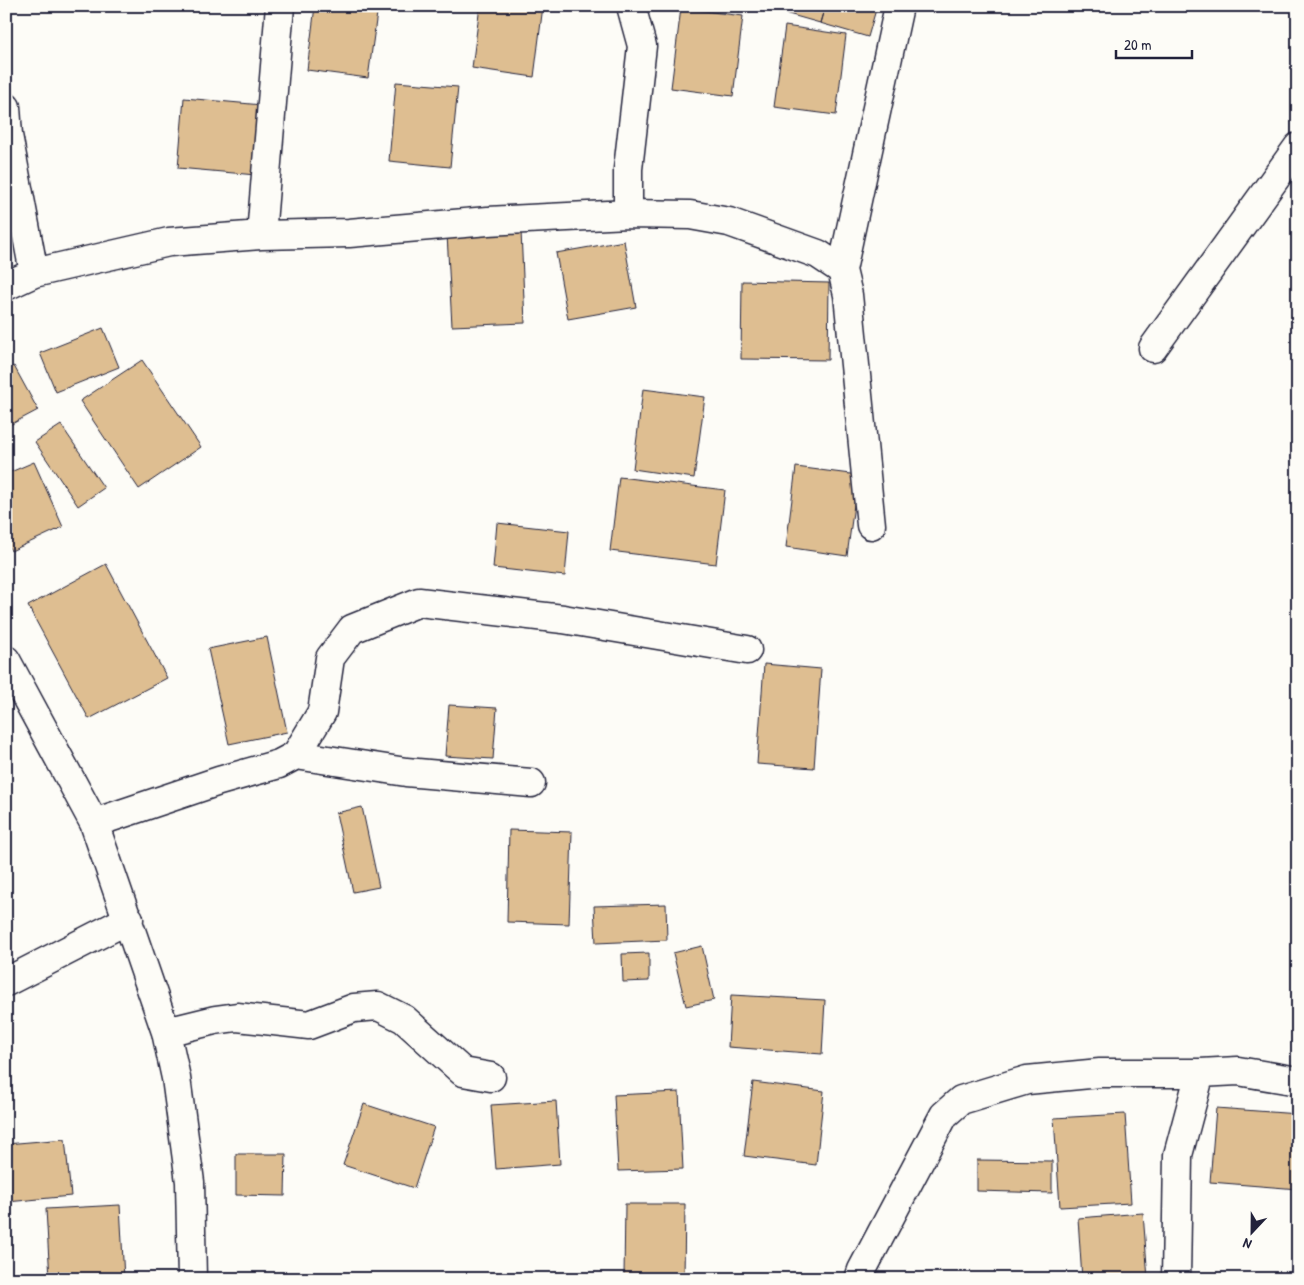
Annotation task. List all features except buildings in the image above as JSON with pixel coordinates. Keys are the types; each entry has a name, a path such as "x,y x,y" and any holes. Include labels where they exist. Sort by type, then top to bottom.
{"street":[{"path":"260,235 280,6"},
{"path":"628,214 628,169 642,46 631,6"},
{"path":"871,525 848,295 842,270 899,6"},
{"path":"6,107 8,135 34,273"},
{"path":"1153,348 1298,147"},
{"path":"6,286 34,273 169,242 260,235 349,233 488,221 628,214 690,215 729,222 818,254 842,270"},
{"path":"94,823 218,781 279,764 296,755 322,712 330,658 352,629 419,602 564,619 746,650"},
{"path":"6,660 94,823 129,919 166,1032 176,1078 190,1182 192,1279"},
{"path":"296,755 406,772 531,782"},
{"path":"6,982 129,919"},
{"path":"166,1032 215,1020 237,1018 309,1025 354,1008 378,1006 404,1019 463,1072 491,1076"},
{"path":"859,1279 944,1115 961,1100 1027,1080 1100,1073 1200,1073 1238,1070 1298,1081"},
{"path":"1176,1279 1178,1155 1200,1073"}]}
